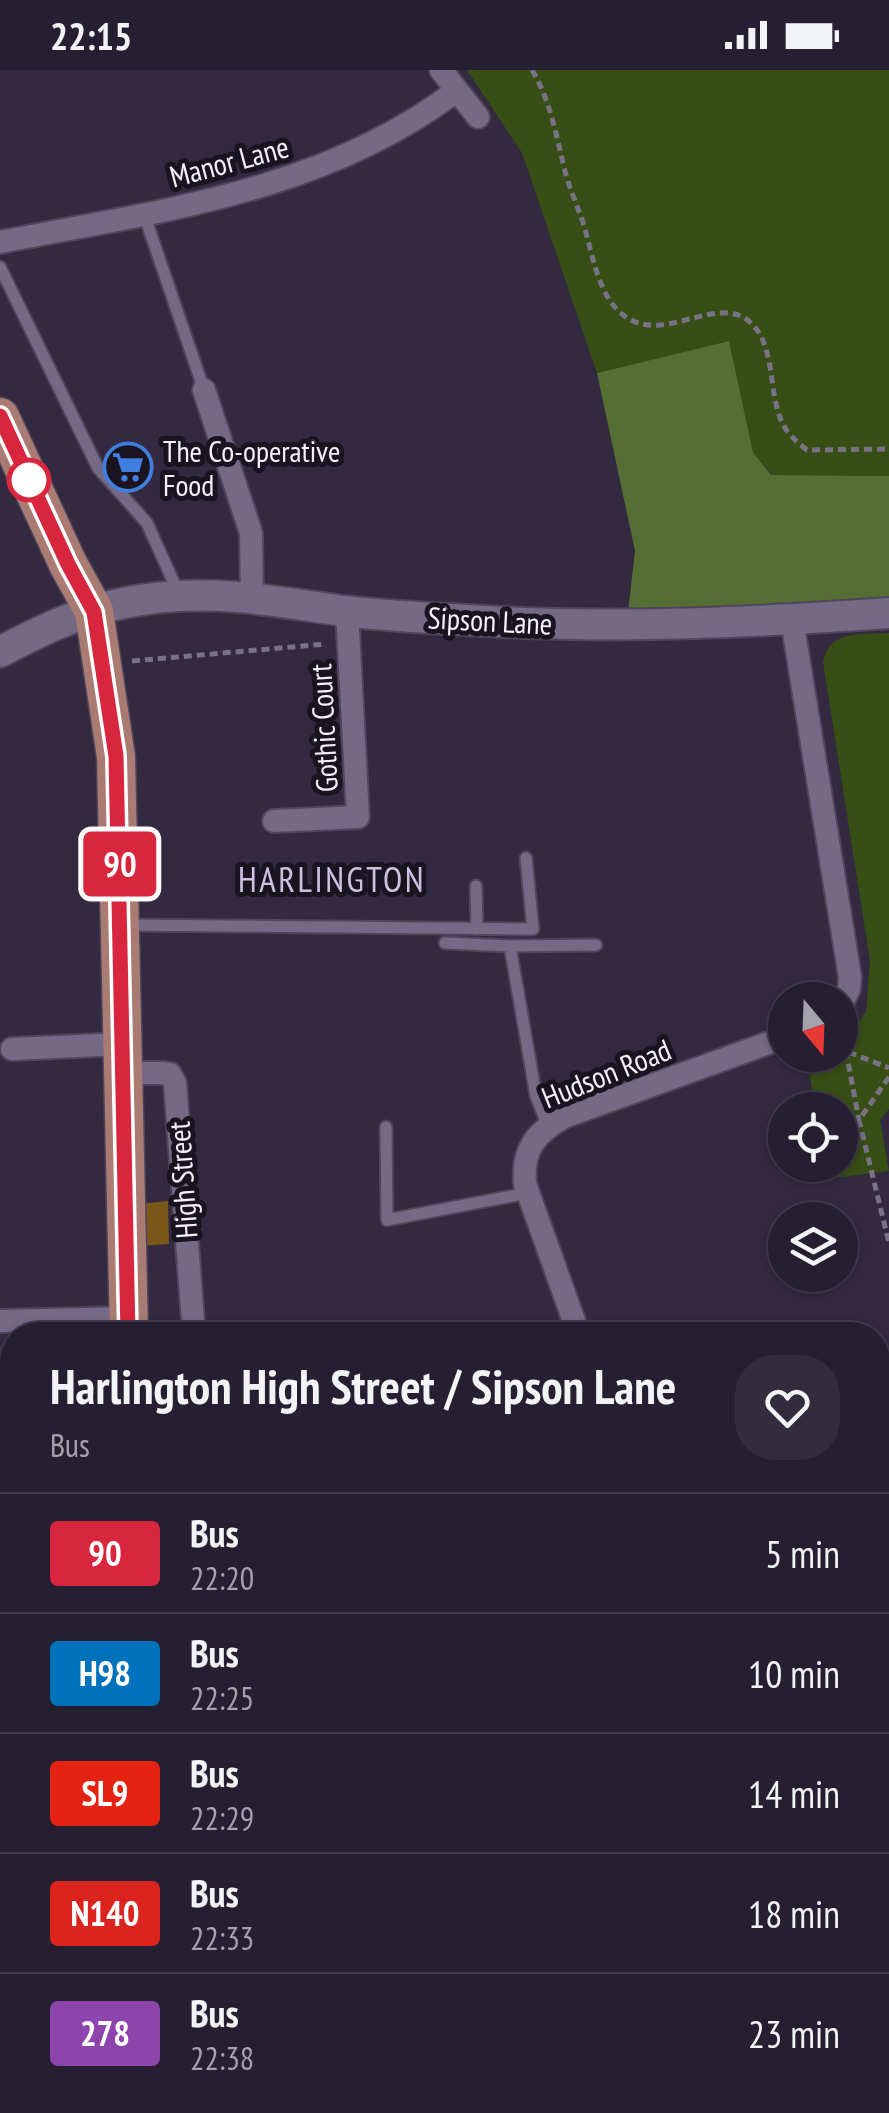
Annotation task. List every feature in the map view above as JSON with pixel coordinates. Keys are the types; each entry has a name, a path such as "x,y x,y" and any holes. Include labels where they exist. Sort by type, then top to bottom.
{"main road":[{"name":"High Street","path":"0,417 94,612 116,756 128,1322"}],"street":[{"path":"441,70 478,117"},
{"name":"Manor Lane","path":"0,242 220,199 293,178 415,122 456,91"},
{"path":"204,390 251,532 252,596"},
{"name":"Sipson Lane","path":"0,652 50,626 119,604 180,596 252,596 347,611 590,624 792,620 889,613"},
{"name":"Gothic Court","path":"274,822 358,817 347,611"},
{"path":"792,620 850,982"},
{"name":"Hudson Road","path":"574,1322 528,1193 526,1163 536,1136 564,1117 768,1043"},
{"name":"High Street","path":"12,1049 122,1058 170,1074 175,1083 193,1322"},
{"path":"0,1321 26,1322"}],"lane":[{"path":"144,214 204,390"},
{"path":"0,267 98,468 147,523 180,596"},
{"path":"122,925 532,929 526,858"},
{"path":"476,886 477,929"},
{"path":"446,943 596,945"},
{"path":"510,946 536,1096 548,1126"},
{"path":"386,1127 387,1220 528,1193"}],"path":[{"path":"532,70 552,113 566,175 599,277 624,316 642,324 668,326 698,316 730,313 747,319 762,340 781,422 791,436 807,450 889,449"},
{"path":"103,665 348,642"},
{"path":"858,1056 889,1068"},
{"path":"889,1077 858,1120 889,1243"}],"green space":[{"path":"467,70 889,70 889,476 772,475 753,452 729,341 597,373 522,153"},
{"path":"729,341 753,452 771,475 889,476 889,597 628,612 635,551 597,373"},
{"path":"889,633 889,1109 880,1120 889,1171 858,1175 858,1092 812,1092 810,1072 858,1072 858,1022 866,1012 870,961 823,662 832,644 858,634"}],"building":[{"path":"168,1201 169,1244 141,1246 139,1204"}],"bus line":[{"name":"90","path":"0,416 94,612 116,756 128,1322"}],"place":[{"name":"The Co-operative Food","path":"128,467"}],"district":[{"name":"HARLINGTON","path":"332,879"}]}
